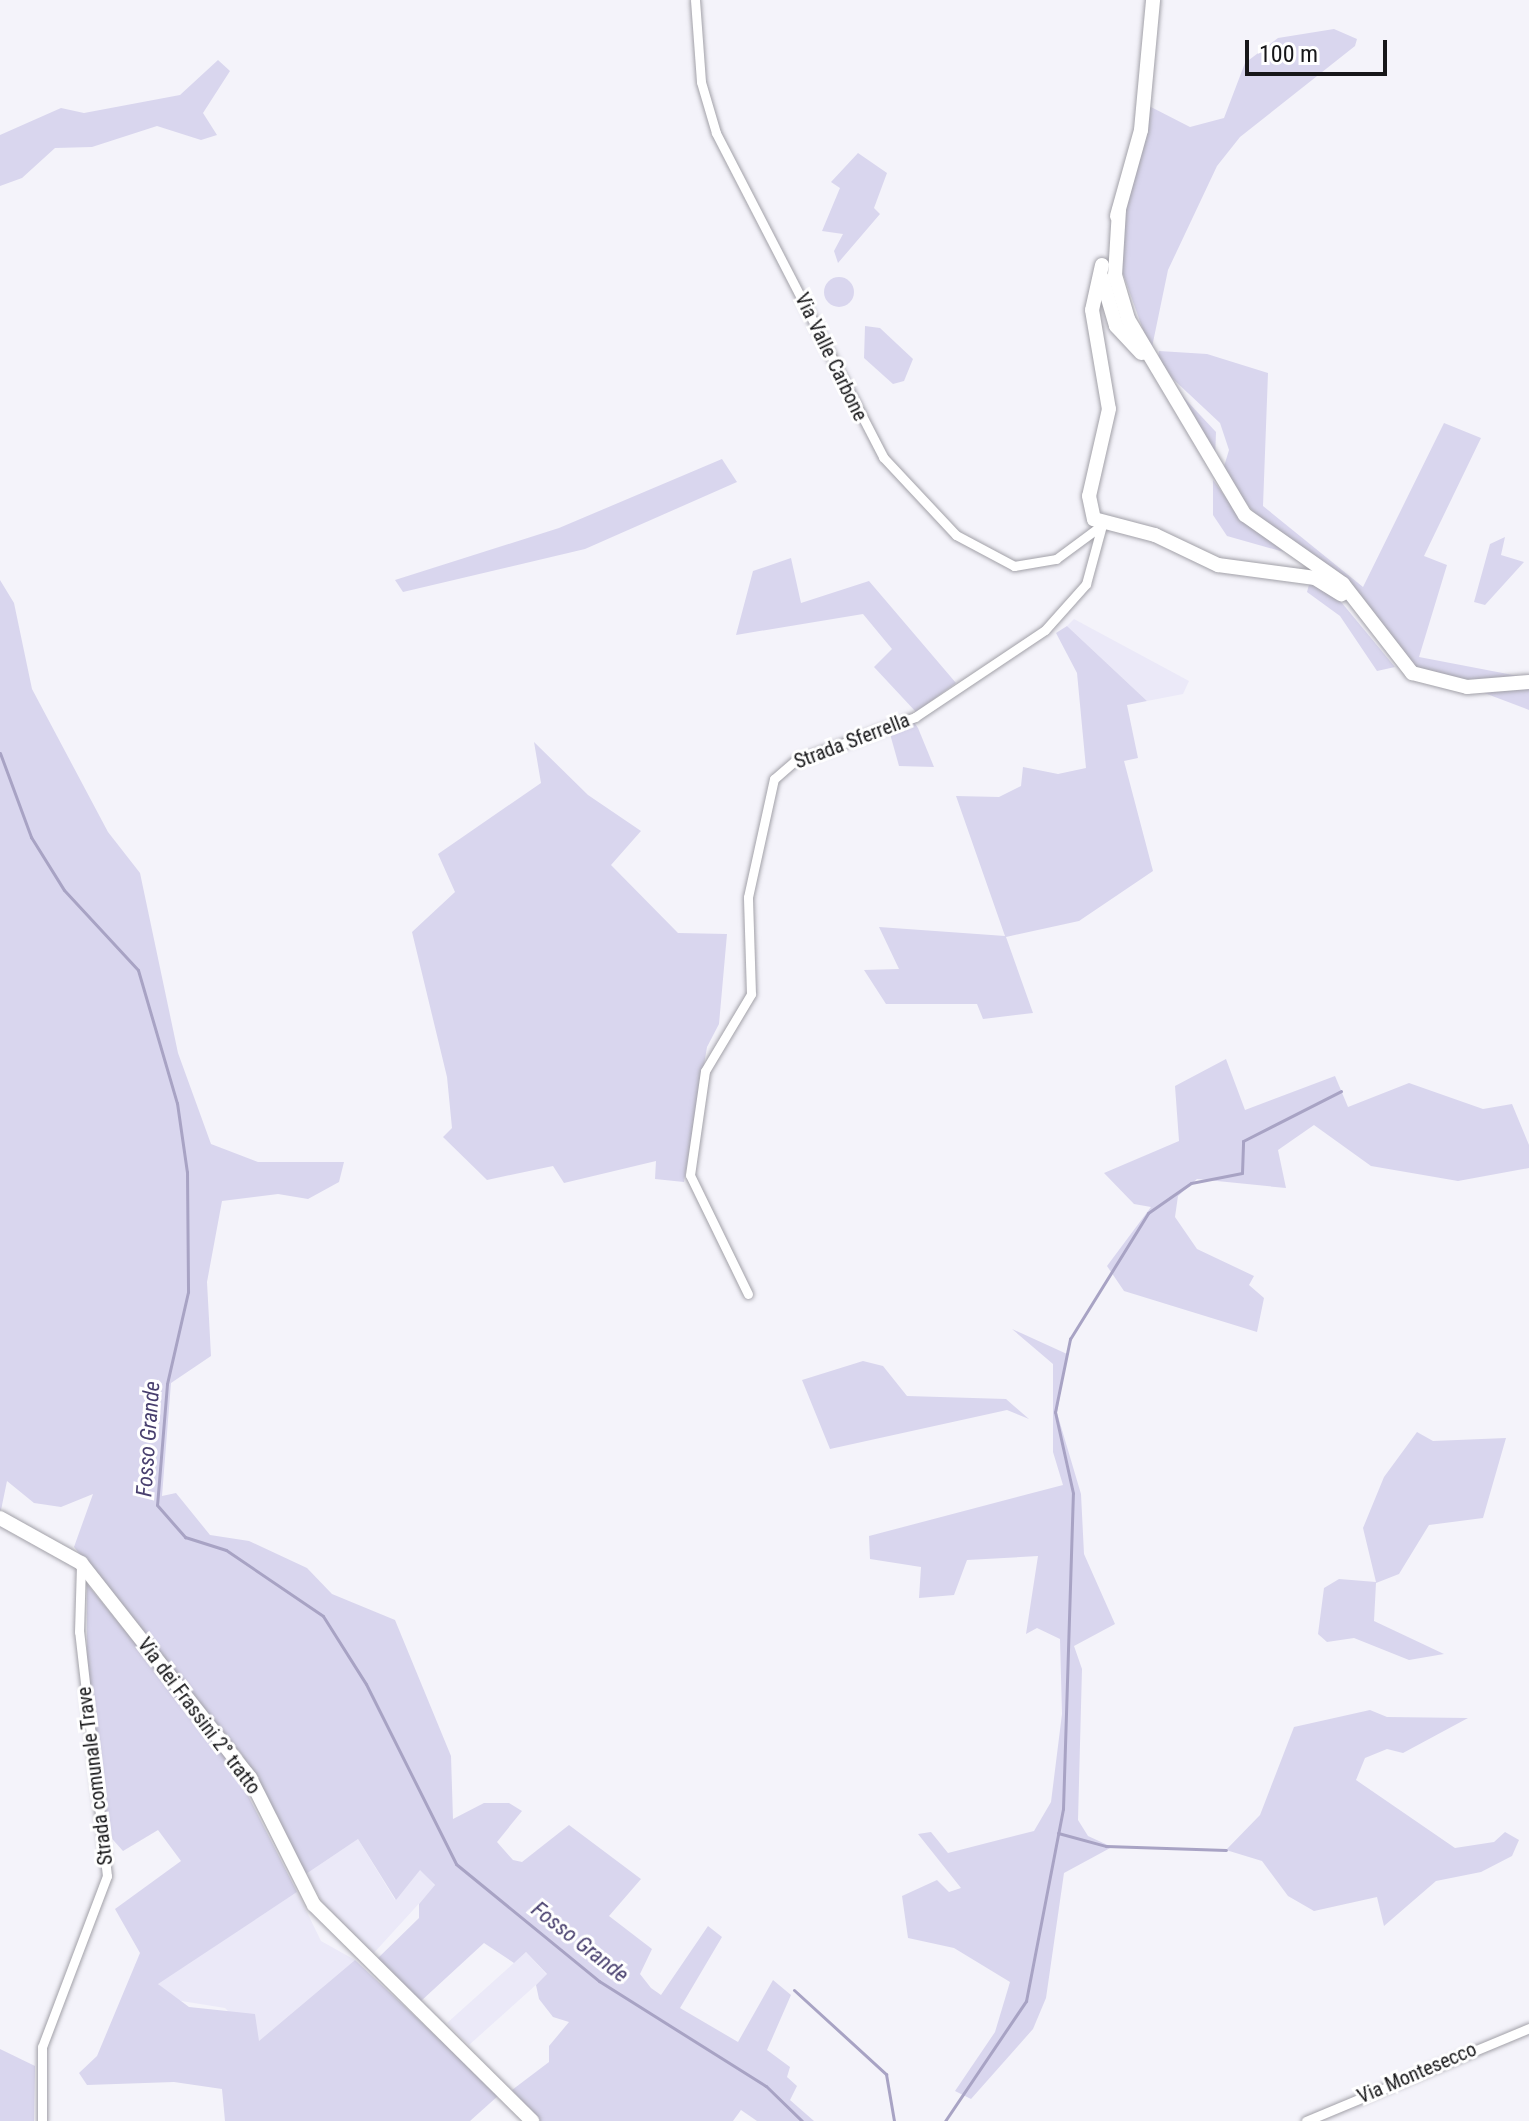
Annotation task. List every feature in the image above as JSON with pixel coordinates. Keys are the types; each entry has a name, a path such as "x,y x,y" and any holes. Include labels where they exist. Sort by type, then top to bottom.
{"street":[{"name":"Via Valle Carbone","path":"695,0 701,82 721,146 883,457 956,535 1014,566 1056,559 1102,525"},
{"path":"1153,0 1141,130 1092,310 1109,409 1089,510 1102,525 1140,529 1195,557 1315,578 1340,592 1392,655 1412,673 1447,685 1529,682"},
{"path":"1096,331 1115,275 1119,210"},
{"path":"1102,265 1106,302 1128,341"},
{"path":"1115,275 1129,322 1231,499 1258,527 1343,584 1392,655"},
{"path":"1092,310 1106,302"},
{"path":"1106,302 1129,322"},
{"path":"1096,331 1104,324 1151,361"},
{"name":"Strada Sferrella","path":"748,1294 690,1175 705,1071 751,994 748,897 774,779 795,761 915,717 1045,630 1086,584 1102,525"},
{"path":"0,1518 81,1563"},
{"name":"Strada comunale Trave","path":"42,2121 42,2047 107,1876 79,1632 81,1563"},
{"name":"Via dei Frassini 2° tratto","path":"81,1563 250,1778 314,1905 532,2121"},
{"name":"Via Montesecco","path":"1306,2121 1529,2028"}],"shaded area":[{"path":"1334,29 1357,39 1355,46 1240,137 1217,166 1168,270 1151,352 1122,271 1125,209 1149,106 1190,127 1224,118 1245,63 1278,38"},
{"path":"218,60 230,71 203,113 217,135 201,140 157,126 92,147 55,148 22,178 0,186 0,135 61,108 84,113 180,95"},
{"path":"858,153 887,173 874,208 880,214 838,263 834,251 843,234 822,231 840,188 831,182"},
{"path":"839,277 849,282 854,292 849,302 839,307 829,302 824,292 829,282"},
{"path":"865,326 880,328 913,359 904,381 893,384 864,358"},
{"path":"1159,351 1207,354 1268,373 1263,506 1363,587 1444,423 1481,438 1424,556 1447,565 1419,657 1529,678 1529,710 1413,666 1360,594 1263,524 1222,473 1229,450 1220,423 1157,364"},
{"path":"1172,385 1216,432 1215,461"},
{"path":"722,459 737,482 585,549 403,592 395,580 559,528"},
{"path":"1213,480 1238,514 1284,552 1227,536 1213,515"},
{"path":"1505,537 1501,555 1524,562 1485,605 1474,602 1490,544"},
{"path":"791,558 801,603 869,581 956,683 916,712 874,667 892,649 863,614 736,635 753,571"},
{"path":"0,580 14,603 32,689 108,832 140,873 178,1053 211,1144 258,1162 344,1162 339,1182 308,1199 278,1194 222,1201 207,1282 211,1356 171,1383 162,1496 176,1493 210,1535 249,1541 307,1568 332,1594 395,1620 451,1756 453,1819 484,1803 509,1803 522,1811 497,1842 513,1860 522,1862 569,1825 641,1879 609,1916 652,1949 640,1974 651,1988 661,1995 708,1926 722,1937 680,2008 738,2042 773,1980 791,1995 767,2050 790,2067 787,2077 797,2086 790,2100 814,2121 757,2121 741,2110 733,2121 540,2121 512,2090 549,2062 549,2046 569,2022 553,2017 539,1999 536,1985 547,1974 526,1952 514,1963 484,1943 421,2001 376,1960 419,1918 419,1904 435,1885 420,1870 396,1900 358,1839 306,1874 243,1756 74,1547 93,1494 61,1507 34,1503 7,1481 0,1515"},
{"path":"1310,581 1342,603 1395,667 1377,671 1340,616 1307,592"},
{"path":"1074,619 1189,681 1183,694 1147,701 1067,626"},
{"path":"1067,626 1147,701 1127,705 1138,758 1124,761 1153,871 1079,921 1006,937 1033,1013 983,1019 977,1004 886,1004 864,970 899,969 879,927 1005,936 956,796 999,797 1021,786 1023,767 1058,774 1086,768 1077,673 1056,633"},
{"path":"914,722 934,767 899,766 890,734"},
{"path":"534,742 588,795 641,831 611,865 678,933 727,934 719,1024 707,1047 684,1182 655,1179 656,1161 564,1183 553,1166 487,1180 443,1137 452,1128 447,1077 412,932 455,892 438,854 541,783"},
{"path":"1226,1059 1245,1110 1335,1076 1348,1107 1409,1083 1483,1109 1512,1104 1529,1145 1529,1168 1458,1181 1371,1166 1314,1125 1278,1150 1286,1188 1197,1179 1178,1196 1175,1217 1197,1249 1254,1276 1249,1285 1264,1298 1257,1332 1124,1291 1107,1266 1151,1207 1134,1204 1104,1173 1179,1141 1175,1086"},
{"path":"1012,1329 1067,1354 1057,1413 1081,1494 1084,1554 1115,1624 1074,1646 1082,1669 1078,1820 1088,1836 1112,1847 1064,1873 1046,1998 1033,2029 971,2099 955,2091 995,2032 1010,1982 954,1948 908,1938 902,1896 937,1880 949,1892 961,1888 918,1834 931,1832 948,1853 1034,1831 1051,1802 1062,1714 1060,1639 1037,1628 1026,1634 1038,1556 967,1560 954,1595 919,1598 921,1567 870,1559 869,1536 1063,1485 1053,1452 1053,1364"},
{"path":"863,1361 883,1366 907,1396 1006,1399 1029,1419 1007,1410 830,1449 802,1380"},
{"path":"1417,1432 1433,1441 1506,1438 1483,1518 1429,1525 1399,1574 1376,1583 1374,1621 1444,1654 1409,1660 1354,1638 1327,1642 1318,1634 1324,1588 1339,1579 1376,1582 1363,1528 1384,1477"},
{"path":"87,1584 229,1758 297,1892 158,1984 189,2007 255,2014 259,2041 355,1960 499,2095 470,2121 225,2121 222,2089 174,2082 87,2085 79,2073 97,2056 140,1953 115,1909 181,1861 158,1830 123,1851 106,1832 87,1678"},
{"path":"1370,1710 1387,1717 1468,1718 1403,1753 1387,1749 1365,1758 1356,1780 1455,1848 1494,1842 1505,1832 1519,1840 1512,1856 1481,1872 1436,1881 1384,1926 1377,1897 1314,1911 1288,1896 1262,1861 1226,1850 1260,1815 1294,1727"},
{"path":"358,1839 395,1900 420,1869 435,1886 372,1955 326,1908 306,1874"},
{"path":"297,1892 321,1941 355,1960 258,2042 225,2008 169,1999 158,1983"},
{"path":"526,1952 547,1975 469,2045 447,2023"},
{"path":"0,2049 35,2066 34,2121 0,2121"}],"waterway":[{"name":"Fosso Grande","path":"0,753 31,837 64,890 138,970 177,1103 187,1172 188,1292 167,1384 157,1505 185,1537 226,1550 323,1616 366,1684 456,1864 599,1981 766,2086 802,2121"},
{"path":"945,2121 1026,2001 1063,1809 1073,1493 1055,1412 1070,1339 1148,1213 1191,1183 1242,1173 1243,1141 1341,1091"},
{"path":"1058,1833 1106,1846 1226,1850"},
{"path":"794,1990 886,2074 894,2121"}]}
